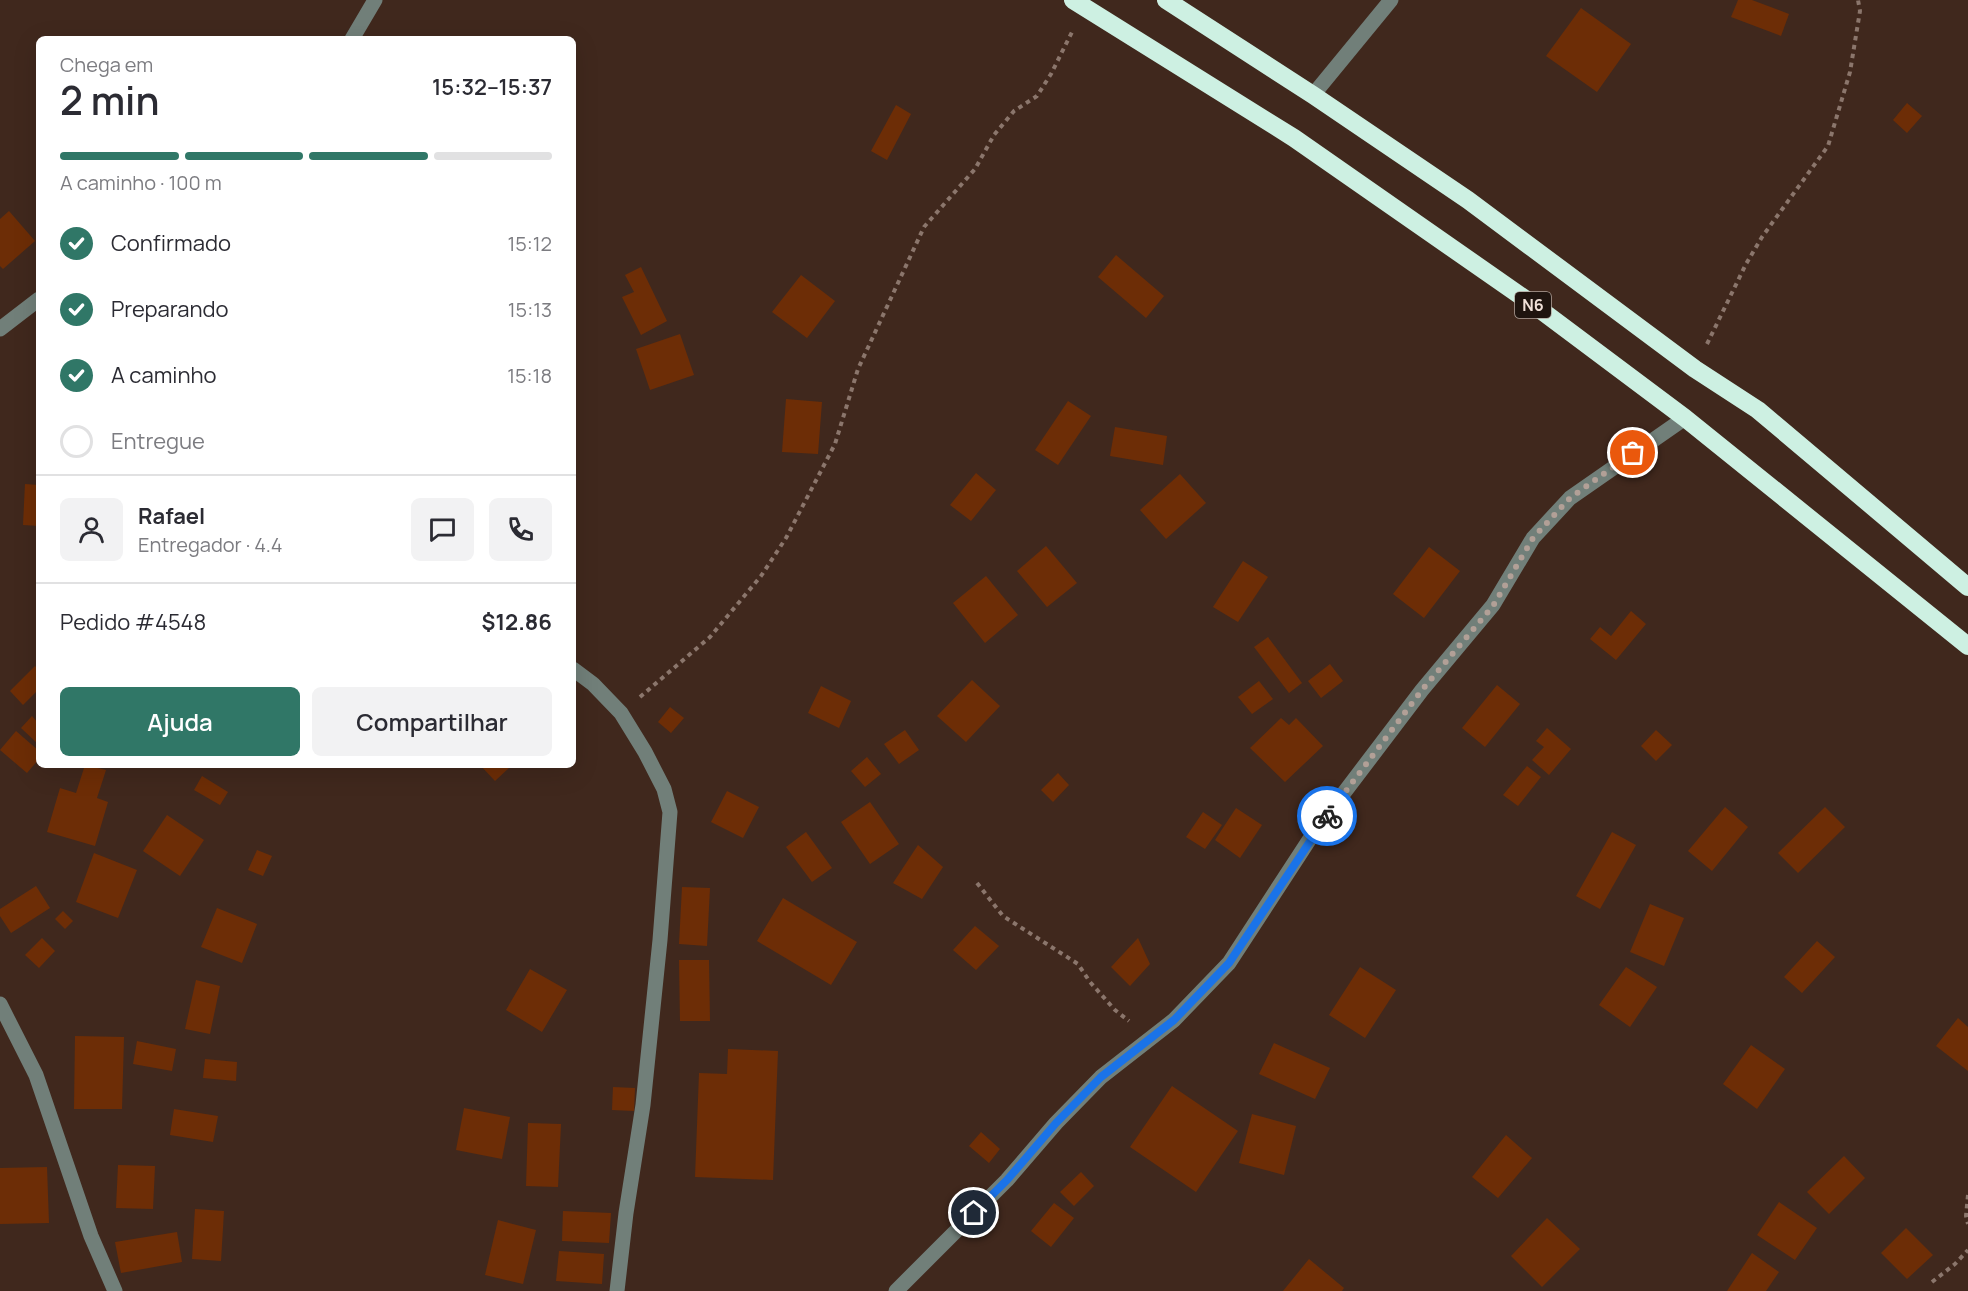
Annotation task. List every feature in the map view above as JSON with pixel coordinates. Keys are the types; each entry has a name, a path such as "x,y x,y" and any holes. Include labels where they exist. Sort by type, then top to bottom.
{"highway":[{"name":"N6","path":"1166,0 1313,95 1468,200 1695,369 1758,410 1968,587"},
{"name":"N6","path":"1079,3 1294,138 1538,308 1684,418 1968,646"}],"street":[{"path":"354,36 375,0"},
{"path":"1313,95 1390,0"},
{"path":"0,328 36,301"},
{"path":"896,1291 1007,1180 1056,1123 1101,1077 1174,1020 1229,963 1315,831 1422,690 1493,606 1533,538 1570,498 1684,418"},
{"path":"576,671 593,684 621,713 664,789 670,812 643,1105 626,1213 617,1291"},
{"path":"0,1004 36,1075 91,1236 115,1291"}],"path":[{"path":"1695,369 1746,264 1762,237 1828,146 1850,72 1860,11 1858,0"},
{"path":"621,713 710,637 761,576 786,538 835,444 858,369 924,227 975,169 994,135 1014,111 1037,96 1051,74 1079,3"},
{"path":"977,883 1003,916 1078,964 1090,982 1115,1010 1150,1038"},
{"path":"1968,1195 1966,1216 1968,1224"},
{"path":"1932,1282 1955,1264 1968,1250"}],"building":[{"path":"1738,0 1752,0 1789,14 1781,36 1731,17"},
{"path":"1581,8 1631,44 1597,92 1546,56"},
{"path":"1907,103 1922,116 1907,133 1893,120"},
{"path":"896,105 911,114 887,160 871,151"},
{"path":"9,211 35,241 3,269 0,266 0,219"},
{"path":"1116,255 1164,296 1146,318 1098,277"},
{"path":"641,267 667,321 641,335 622,297 634,292 625,275"},
{"path":"801,275 835,301 807,338 772,312"},
{"path":"680,334 694,375 650,390 636,349"},
{"path":"786,399 822,402 818,454 782,452"},
{"path":"1068,401 1091,416 1058,465 1035,450"},
{"path":"1115,427 1167,436 1163,465 1110,456"},
{"path":"976,473 996,490 971,521 950,505"},
{"path":"1180,474 1206,503 1166,539 1140,510"},
{"path":"25,484 36,485 36,526 23,525"},
{"path":"1046,546 1077,583 1047,607 1017,571"},
{"path":"1429,547 1460,571 1424,618 1393,594"},
{"path":"1243,561 1268,577 1238,622 1213,607"},
{"path":"986,576 1018,615 985,643 953,603"},
{"path":"1631,611 1646,624 1616,660 1590,639 1600,627 1611,636"},
{"path":"1268,637 1302,683 1289,693 1254,647"},
{"path":"1330,664 1343,681 1321,698 1308,681"},
{"path":"36,667 36,692 23,705 10,691"},
{"path":"972,680 1000,706 966,742 937,716"},
{"path":"1259,681 1273,699 1252,714 1238,697"},
{"path":"1497,685 1520,704 1485,747 1462,728"},
{"path":"821,686 851,701 839,728 808,713"},
{"path":"670,707 684,718 671,733 658,722"},
{"path":"32,716 36,721 36,742 21,728"},
{"path":"1281,718 1289,725 1296,718 1323,746 1285,782 1250,748"},
{"path":"1547,728 1571,749 1549,775 1532,760 1544,747 1536,741"},
{"path":"905,730 919,750 899,764 884,744"},
{"path":"1656,730 1672,745 1656,761 1641,746"},
{"path":"16,731 36,748 36,762 27,773 0,750"},
{"path":"867,757 881,774 865,787 851,771"},
{"path":"1527,766 1541,777 1518,806 1503,795"},
{"path":"84,768 106,770 97,798 108,802 95,846 47,832 60,788 76,793"},
{"path":"483,768 509,768 495,781"},
{"path":"1058,773 1069,785 1053,802 1041,790"},
{"path":"202,776 228,792 220,805 194,790"},
{"path":"727,791 759,807 743,838 711,822"},
{"path":"870,802 899,844 870,864 841,822"},
{"path":"1725,807 1748,827 1712,871 1688,851"},
{"path":"1825,807 1845,827 1798,873 1778,853"},
{"path":"1236,808 1262,825 1240,858 1215,840"},
{"path":"1203,812 1222,825 1205,849 1186,837"},
{"path":"167,815 204,840 180,876 143,851"},
{"path":"806,832 832,868 812,882 786,847"},
{"path":"1612,832 1636,845 1600,909 1576,896"},
{"path":"918,845 943,867 922,899 893,883"},
{"path":"257,850 272,856 263,876 248,870"},
{"path":"94,853 137,870 118,918 76,902"},
{"path":"36,886 50,908 11,933 0,916 0,909"},
{"path":"682,887 710,888 707,946 679,944"},
{"path":"783,898 857,942 831,985 757,941"},
{"path":"1650,904 1684,918 1664,966 1630,952"},
{"path":"217,908 257,924 242,963 201,947"},
{"path":"63,911 73,921 65,929 55,919"},
{"path":"975,926 999,946 976,970 953,950"},
{"path":"42,938 55,951 39,968 25,955"},
{"path":"1138,938 1150,964 1130,986 1111,967"},
{"path":"1817,941 1835,957 1802,993 1784,977"},
{"path":"679,960 709,960 710,1021 680,1021"},
{"path":"1360,967 1396,990 1365,1038 1329,1015"},
{"path":"1626,967 1657,987 1630,1027 1599,1005"},
{"path":"530,969 567,990 542,1032 506,1010"},
{"path":"196,980 220,986 210,1034 185,1029"},
{"path":"1958,1018 1968,1027 1968,1071 1936,1046"},
{"path":"75,1036 124,1037 122,1109 74,1109"},
{"path":"137,1041 176,1049 172,1071 133,1064"},
{"path":"1274,1043 1330,1068 1315,1099 1259,1074"},
{"path":"1751,1045 1785,1069 1757,1109 1723,1084"},
{"path":"728,1049 778,1051 773,1180 695,1177 699,1073 727,1074"},
{"path":"205,1059 237,1062 236,1081 203,1078"},
{"path":"1172,1086 1238,1131 1196,1192 1130,1147"},
{"path":"613,1087 635,1088 634,1111 612,1110"},
{"path":"464,1108 510,1117 502,1159 456,1150"},
{"path":"174,1109 218,1116 213,1142 170,1135"},
{"path":"1252,1114 1296,1126 1284,1175 1239,1163"},
{"path":"528,1123 561,1124 558,1187 526,1186"},
{"path":"981,1132 1000,1149 989,1163 969,1146"},
{"path":"1506,1135 1532,1158 1498,1198 1472,1177"},
{"path":"1844,1156 1865,1178 1829,1214 1807,1192"},
{"path":"118,1165 155,1166 153,1209 116,1208"},
{"path":"47,1167 49,1223 0,1224 0,1168"},
{"path":"1081,1172 1094,1186 1074,1206 1060,1192"},
{"path":"1779,1202 1817,1228 1795,1260 1757,1235"},
{"path":"1054,1203 1074,1218 1051,1247 1031,1231"},
{"path":"195,1209 224,1211 221,1261 192,1259"},
{"path":"563,1211 611,1213 609,1243 562,1241"},
{"path":"1547,1218 1580,1249 1542,1287 1511,1256"},
{"path":"498,1220 536,1230 523,1284 485,1275"},
{"path":"1906,1228 1933,1255 1907,1279 1881,1253"},
{"path":"177,1232 182,1262 121,1273 115,1242"},
{"path":"559,1251 604,1254 602,1284 556,1281"},
{"path":"1752,1253 1779,1272 1766,1291 1727,1291"},
{"path":"1309,1259 1344,1288 1342,1291 1283,1291"}],"way so far":[{"path":"1327,816 1422,690 1493,606 1533,538 1570,498 1633,453"}],"route":[{"path":"974,1213 1101,1077 1174,1020 1229,963 1327,816"}]}
